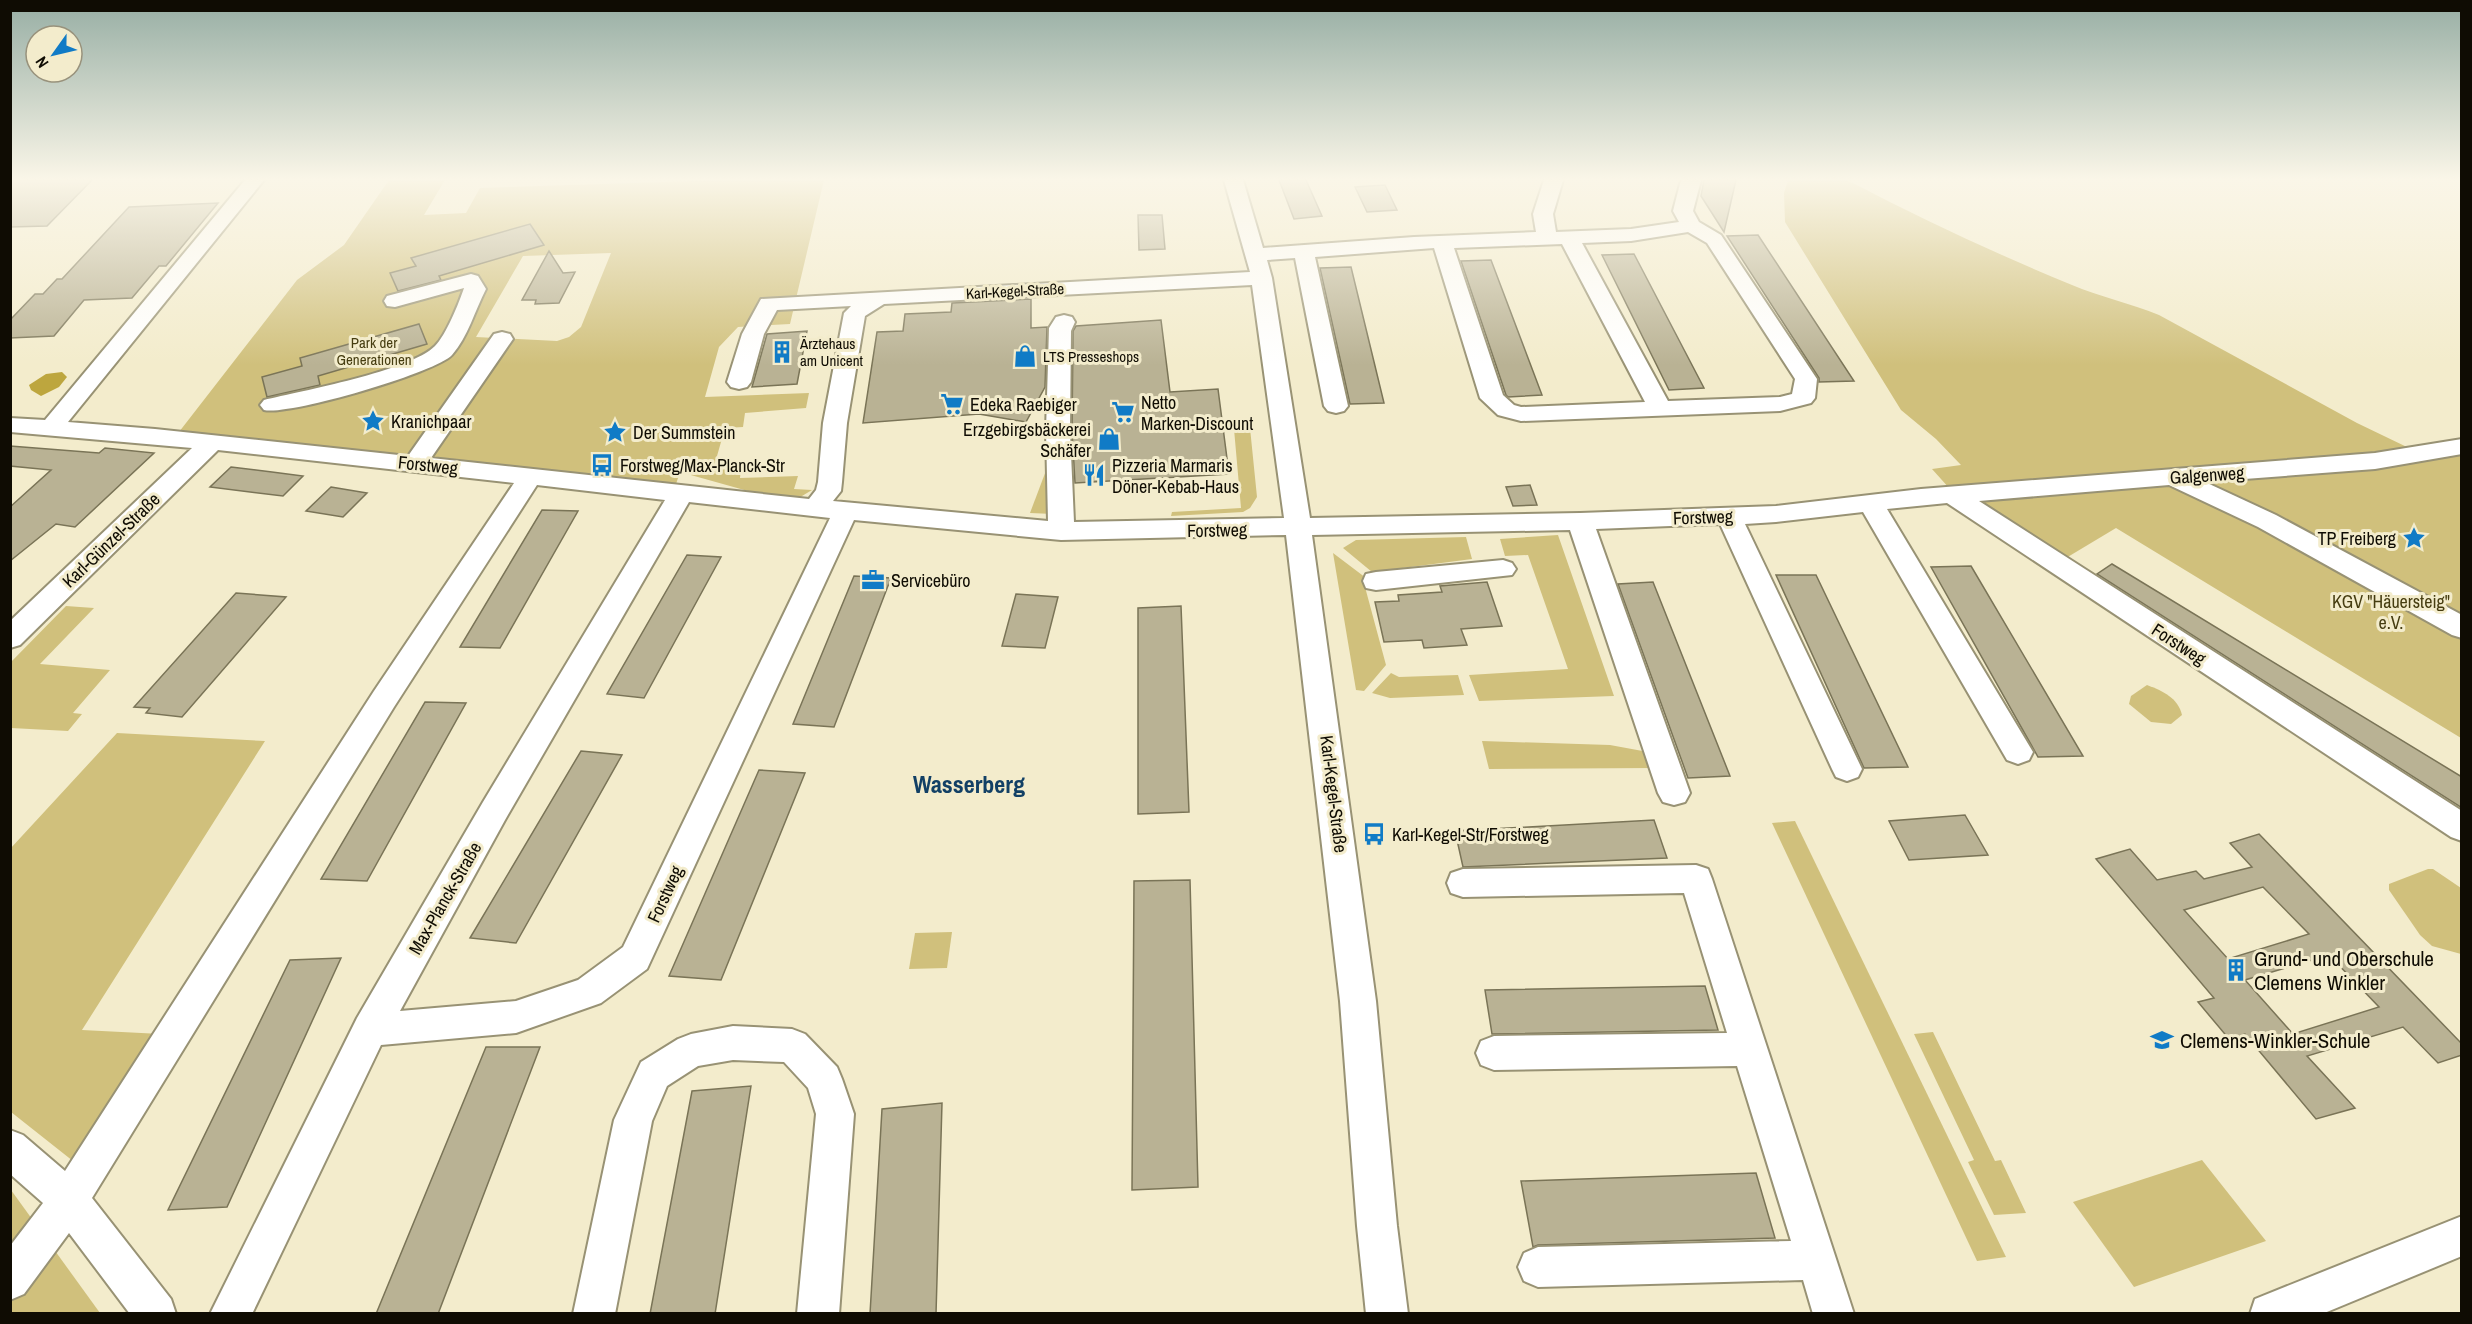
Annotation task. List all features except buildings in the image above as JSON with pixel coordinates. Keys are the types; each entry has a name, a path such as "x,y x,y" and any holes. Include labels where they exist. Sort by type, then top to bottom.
{"street":[{"path":"51,428 204,242"},
{"name":"Karl-Kegel-Straße","path":"1252,242 1259,266 1281,400 1297,529 1317,660 1352,943 1387,1314"},
{"path":"1259,266 1304,251 1470,242"},
{"path":"1560,242 1660,408"},
{"path":"1442,243 1492,398 1506,410 1521,414 1780,404 1803,398 1806,379 1716,242"},
{"path":"1304,251 1336,406"},
{"name":"Karl-Kegel-Straße","path":"739,382 753,334 768,304 879,298 1259,266"},
{"path":"395,301 471,280 475,289 442,353"},
{"path":"830,509 828,491 835,423 855,313 879,298"},
{"path":"1061,531 1060,328 1064,326 1064,322"},
{"path":"272,405 360,384 422,364 442,353 497,345 415,464"},
{"name":"Forstweg","path":"10,425 212,442 947,522 1061,531 1297,529 1730,516 1952,495 2462,828"},
{"name":"Karl-Günzel-Straße","path":"10,638 212,442"},
{"name":"Galgenweg","path":"1952,495 2375,461 2462,446"},
{"path":"10,1280 69,1200 384,699 531,476"},
{"path":"2173,477 2267,521 2462,628"},
{"name":"Max-Planck-Straße","path":"230,1314 370,1030 494,811 681,494"},
{"path":"1871,504 2018,752"},
{"name":"Forstweg","path":"370,1030 516,1017 589,992 634,958 830,509"},
{"path":"1730,516 1847,769"},
{"path":"1580,521 1674,793"},
{"path":"1376,581 1503,569"},
{"path":"1463,883 1696,879 1834,1314"},
{"path":"594,1314 633,1120 654,1074 691,1050 733,1043 792,1046 824,1079 835,1114 818,1314"},
{"path":"1494,1053 1749,1049"},
{"path":"10,1149 69,1200 156,1314"},
{"path":"2270,1314 2462,1236"},
{"path":"1538,1267 1816,1260"}],"green space":[{"name":"Park der Generationen","path":"346,242 809,242 790,324 738,327 719,347 705,397 809,393 806,408 745,413 743,427 725,428 713,470 741,468 740,478 798,476 794,489 812,490 797,499 777,499 680,472 676,484 179,432 297,280","holes":["611,253 581,327 569,337 557,341 476,337 523,256"]},
{"name":"KGV \"Häuersteig\" e.V.","path":"1797,242 1974,242 2083,289 2159,315 2357,423 2411,449 2364,454 2461,451 2461,738 2116,528 2061,561 1950,489 1932,469 1961,465 1936,439 1901,410"},
{"path":"1250,428 1257,497 1250,508 1243,512 1171,516 1172,512 1241,508 1234,429"},
{"path":"1047,468 1051,468 1053,514 1030,513"},
{"path":"1558,535 1614,696 1479,701 1469,675 1568,669 1528,555 1505,556 1500,539"},
{"path":"1466,537 1472,559 1372,572 1343,548 1356,540"},
{"path":"1333,553 1370,581 1365,587 1386,665 1364,691 1356,690"},
{"path":"66,606 94,608 40,664 110,670 73,713 82,714 68,731 11,728 11,662"},
{"path":"1391,673 1399,677 1458,675 1464,695 1390,698 1372,693"},
{"path":"2147,685 2173,700 2182,715 2171,724 2151,722 2129,704 2131,696"},
{"path":"117,733 265,741 82,1030 161,1034 78,1165 11,1112 10,849"},
{"path":"1482,741 1610,745 1648,752 1655,768 1489,769"},
{"path":"1795,821 2006,1257 1977,1261 1772,823"},
{"path":"2433,869 2461,888 2461,954 2432,946 2420,935 2389,890 2389,884"},
{"path":"952,932 947,968 909,969 915,933"},
{"path":"1933,1032 1995,1161 2001,1160 2026,1213 1994,1215 1968,1162 1974,1160 1914,1034"},
{"path":"2202,1160 2266,1241 2134,1287 2073,1202"},
{"path":"11,1190 100,1313 11,1313"}],"shaded area":[{"path":"62,372 67,377 59,387 41,396 31,390 29,385 46,374"}],"place":[{"name":"Ärztehaus am Unicent","path":"782,352"},
{"name":"LTS Presseshops","path":"1025,356"},
{"name":"Edeka Raebiger","path":"952,404"},
{"name":"Netto Marken-Discount","path":"1123,412"},
{"name":"Kranichpaar","path":"373,421"},
{"name":"Der Summstein","path":"615,432"},
{"name":"Erzgebirgsbäckerei Schäfer","path":"1109,439"},
{"name":"Forstweg/Max-Planck-Str","path":"602,465"},
{"name":"Pizzeria Marmaris Döner-Kebab-Haus","path":"1094,475"},
{"name":"TP Freiberg","path":"2414,538"},
{"name":"Servicebüro","path":"873,580"},
{"name":"Karl-Kegel-Str/Forstweg","path":"1374,834"},
{"name":"Grund- und Oberschule Clemens Winkler","path":"2236,970"},
{"name":"Clemens-Winkler-Schule","path":"2162,1040"}],"district":[{"name":"Wasserberg","path":"969,784"}]}
